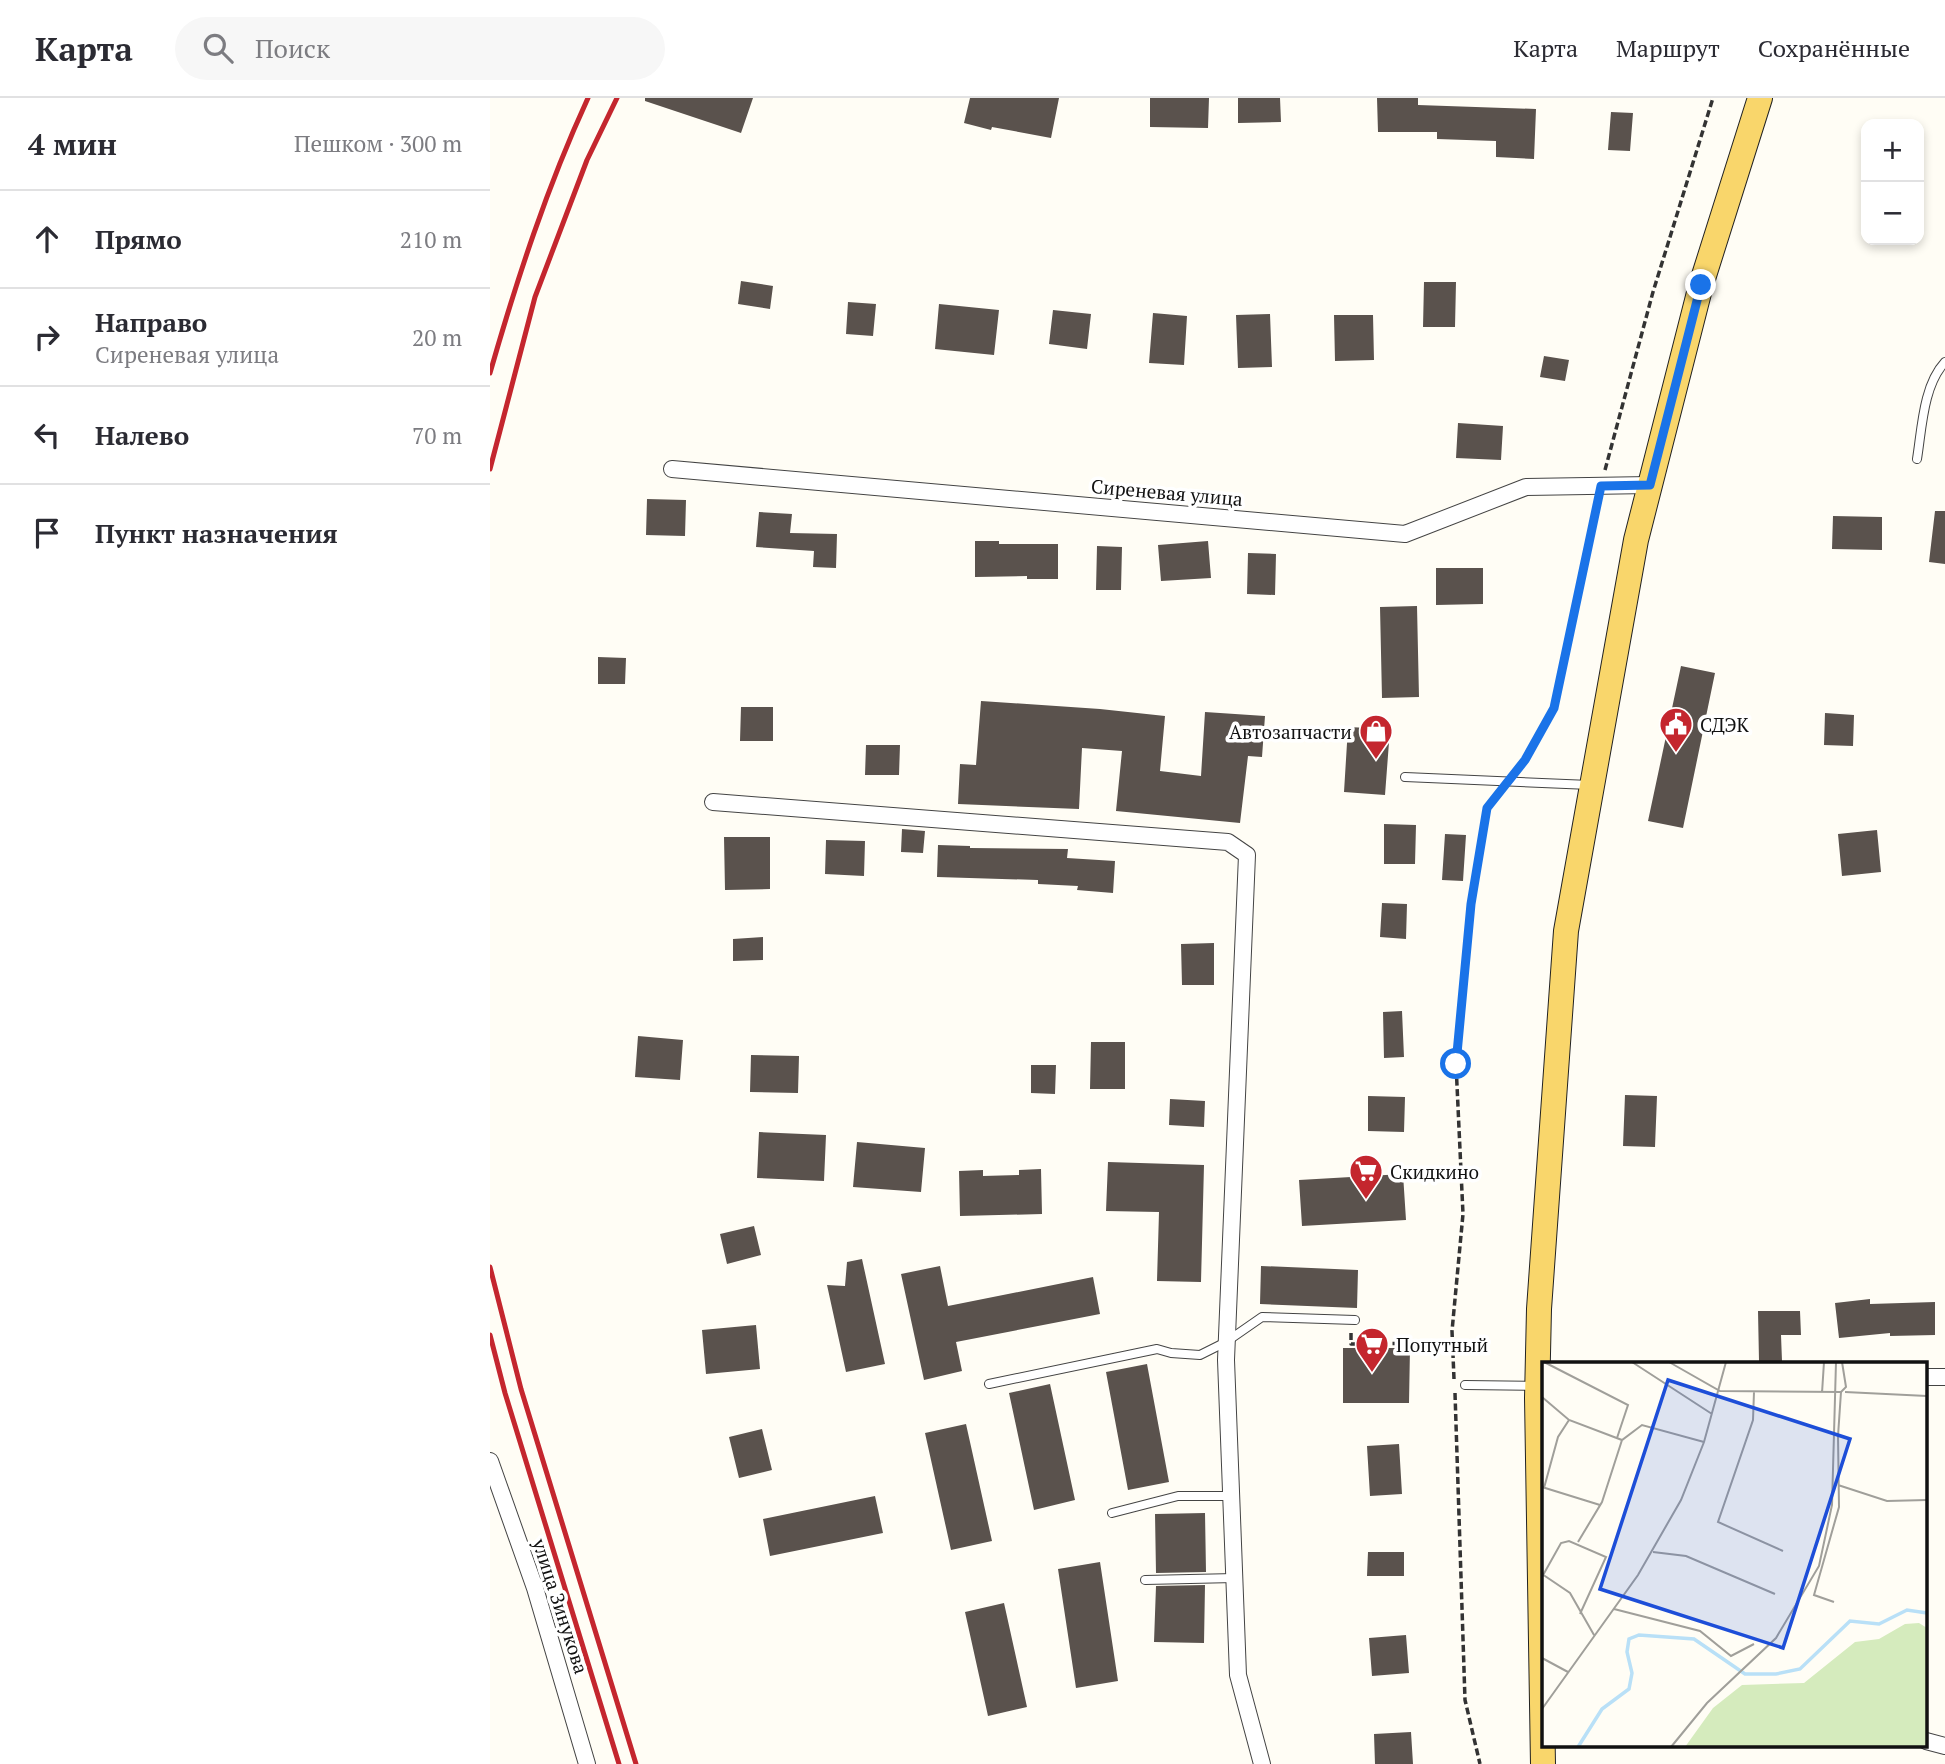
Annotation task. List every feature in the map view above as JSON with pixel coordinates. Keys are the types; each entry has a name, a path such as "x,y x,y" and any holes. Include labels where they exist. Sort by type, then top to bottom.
{"main road":[{"path":"1542,1543 1539,1310 1566,931 1636,540 1701,285 1760,98"},
{"path":"1543,1746 1543,1764"}],"street":[{"name":"Сиреневая улица","path":"672,469 1405,534 1526,487 1650,485"},
{"path":"713,802 1228,842 1247,855 1226,1342 1238,1675 1262,1764"},
{"path":"1927,1377 1945,1377"},
{"name":"улица Зинукова","path":"490,1461 535,1588 587,1764"},
{"path":"1927,1741 1945,1746"}],"lane":[{"path":"1917,459 1926,407 1936,373 1945,362"},
{"path":"1405,777 1592,785"},
{"path":"989,1384 1157,1349 1200,1356 1262,1317 1353,1320"},
{"path":"1465,1385 1540,1394"},
{"path":"1112,1513 1178,1496 1231,1496"},
{"path":"1145,1580 1234,1578"}],"path":[{"path":"1480,1764 1465,1700 1453,1343 1463,1214 1456,1064 1471,904 1487,808 1510,782 1554,708 1601,486 1653,292 1713,98"},
{"path":"1353,1320 1351,1344 1453,1343"}],"building":[{"path":"645,98 753,98 741,133 645,101"},
{"path":"970,98 1059,98 1051,138 992,127 991,130 964,123"},
{"path":"1150,98 1209,98 1208,128 1150,127"},
{"path":"1238,98 1280,98 1281,122 1238,123"},
{"path":"1377,98 1418,98 1418,105 1536,109 1534,159 1496,157 1496,141 1437,139 1437,132 1378,132"},
{"path":"1611,112 1633,113 1630,151 1608,150"},
{"path":"741,281 773,286 770,309 738,304"},
{"path":"1424,282 1456,282 1455,327 1423,327"},
{"path":"848,302 876,304 873,336 846,334"},
{"path":"939,304 999,310 994,355 935,349"},
{"path":"1053,310 1091,314 1087,349 1049,344"},
{"path":"1153,313 1187,316 1184,365 1149,363"},
{"path":"1270,314 1272,367 1238,368 1236,315"},
{"path":"1334,315 1373,315 1374,360 1335,361"},
{"path":"1544,356 1569,360 1565,381 1540,377"},
{"path":"1458,423 1503,426 1501,460 1456,458"},
{"path":"647,499 686,500 685,536 646,535"},
{"path":"1935,511 1945,511 1945,564 1929,562"},
{"path":"759,512 792,514 790,533 837,534 836,568 813,567 814,551 756,547"},
{"path":"1833,516 1882,517 1882,550 1832,549"},
{"path":"975,541 999,541 999,544 1058,544 1058,579 1027,579 1027,576 975,577"},
{"path":"1208,541 1211,578 1161,581 1158,545"},
{"path":"1097,546 1122,547 1121,590 1096,590"},
{"path":"1248,553 1276,554 1275,595 1247,594"},
{"path":"1436,568 1483,568 1483,604 1436,605"},
{"path":"1417,606 1419,697 1382,698 1380,607"},
{"path":"598,657 626,658 625,684 598,684"},
{"path":"1681,666 1715,673 1683,828 1648,821"},
{"path":"981,701 1165,716 1160,771 1201,776 1205,712 1265,716 1262,757 1248,756 1240,823 1116,811 1122,751 1082,748 1079,809 958,804 960,764 976,765"},
{"path":"741,707 773,707 773,741 740,741"},
{"path":"1825,713 1854,715 1853,746 1824,745"},
{"path":"1348,727 1390,729 1385,795 1344,792"},
{"path":"866,745 900,745 899,775 865,775"},
{"path":"1384,824 1416,825 1415,864 1384,864"},
{"path":"902,829 925,831 923,853 901,852"},
{"path":"1877,830 1881,872 1842,876 1838,834"},
{"path":"1445,834 1466,835 1463,881 1442,880"},
{"path":"724,837 770,837 770,889 725,890"},
{"path":"826,840 865,841 864,876 825,874"},
{"path":"938,845 1068,849 1067,858 1115,861 1113,893 1077,890 1078,886 1038,884 1038,880 937,877"},
{"path":"1382,903 1407,904 1406,939 1380,937"},
{"path":"763,937 763,960 733,961 733,939"},
{"path":"1214,943 1214,985 1182,985 1181,944"},
{"path":"1402,1011 1404,1057 1384,1058 1383,1012"},
{"path":"638,1036 683,1040 680,1080 635,1077"},
{"path":"1091,1042 1125,1042 1125,1089 1090,1089"},
{"path":"751,1055 799,1056 798,1093 750,1092"},
{"path":"1031,1065 1056,1065 1055,1094 1031,1093"},
{"path":"1625,1095 1657,1096 1655,1147 1623,1146"},
{"path":"1368,1096 1405,1097 1404,1132 1368,1131"},
{"path":"1170,1099 1205,1101 1204,1127 1169,1125"},
{"path":"759,1132 826,1135 824,1181 757,1178"},
{"path":"857,1142 925,1148 921,1192 853,1187"},
{"path":"1108,1162 1204,1165 1201,1282 1157,1281 1159,1212 1106,1211"},
{"path":"1041,1169 1042,1214 960,1216 959,1171 983,1170 983,1176 1019,1175 1019,1170"},
{"path":"1403,1174 1406,1220 1302,1226 1299,1180"},
{"path":"754,1226 761,1255 727,1264 720,1234"},
{"path":"862,1259 885,1364 846,1372 827,1285 845,1286 847,1262"},
{"path":"940,1266 948,1306 1093,1277 1100,1314 956,1342 962,1371 924,1380 901,1274"},
{"path":"1261,1266 1358,1270 1357,1308 1260,1304"},
{"path":"1870,1299 1870,1304 1935,1302 1935,1335 1890,1336 1890,1333 1839,1338 1835,1303"},
{"path":"1758,1311 1800,1311 1801,1335 1781,1335 1782,1361 1759,1361"},
{"path":"756,1325 760,1369 706,1374 702,1330"},
{"path":"1343,1348 1410,1348 1409,1403 1343,1403"},
{"path":"1147,1364 1169,1482 1128,1490 1106,1372"},
{"path":"1050,1384 1075,1500 1034,1510 1009,1393"},
{"path":"966,1424 992,1541 951,1550 925,1433"},
{"path":"762,1429 772,1470 739,1478 729,1437"},
{"path":"1399,1444 1402,1494 1370,1496 1367,1446"},
{"path":"875,1496 883,1533 770,1556 763,1519"},
{"path":"1205,1513 1206,1572 1156,1573 1155,1514"},
{"path":"1368,1552 1404,1552 1404,1576 1367,1576"},
{"path":"1100,1562 1118,1681 1076,1688 1058,1569"},
{"path":"1205,1585 1204,1643 1154,1642 1156,1586"},
{"path":"1004,1603 1027,1707 988,1716 965,1612"},
{"path":"1406,1635 1409,1673 1372,1676 1369,1638"},
{"path":"1411,1732 1413,1764 1375,1764 1374,1734"}],"railway":[{"path":"490,373 534,234 559,165 588,98"},
{"path":"490,469 535,297 587,160 617,98"},
{"path":"490,1267 521,1389 636,1764"},
{"path":"490,1335 505,1393 619,1764"}],"place":[{"name":"СДЭК","path":"1676,754"},
{"name":"Автозапчасти","path":"1376,761"},
{"name":"Скидкино","path":"1366,1201"},
{"name":"Попутный","path":"1372,1374"}],"route":[{"path":"1456,1064 1471,904 1487,808 1525,760 1554,708 1601,486 1650,485 1701,285"}]}
